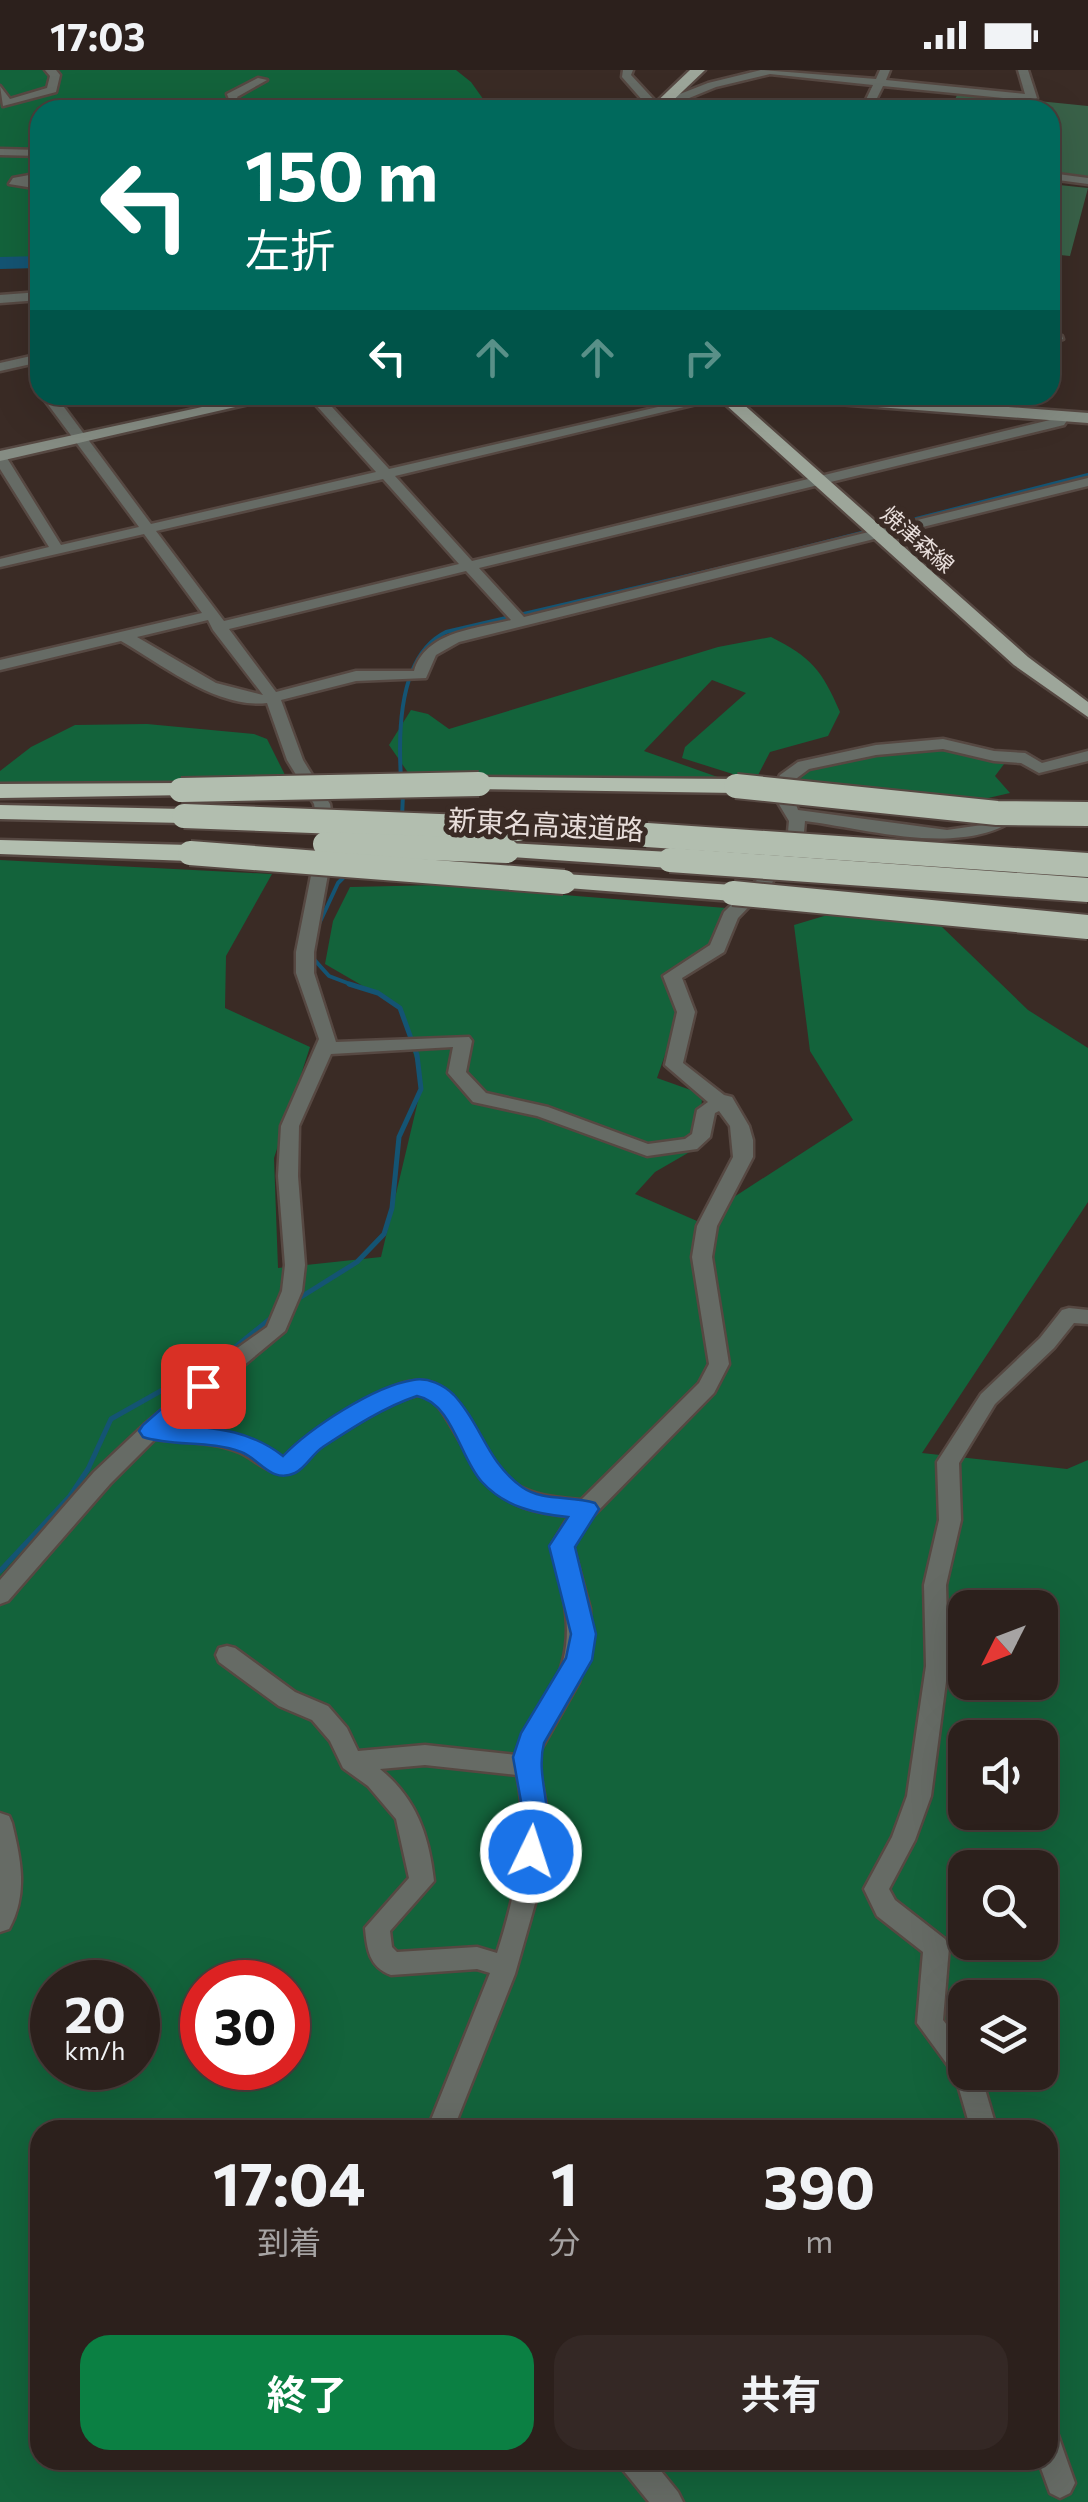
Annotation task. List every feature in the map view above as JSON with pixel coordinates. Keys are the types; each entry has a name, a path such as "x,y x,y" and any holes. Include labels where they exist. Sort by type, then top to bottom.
{"highway":[{"path":"0,848 46,822 181,790 478,784 736,786 997,813 1088,814"},
{"path":"0,791 46,822 564,882 732,893 1088,927"},
{"name":"新東名高速道路","path":"0,812 46,822 187,836 513,840 647,836 1088,865"},
{"name":"新東名高速道路","path":"0,834 46,822"},
{"name":"新東名高速道路","path":"513,840 670,860 1088,890"}],"main road":[{"path":"665,100 698,70"},
{"path":"0,457 234,405"},
{"name":"焼津森線","path":"734,405 1021,661 1088,711"},
{"path":"918,405 1088,418"}],"street":[{"path":"0,89 8,104 46,94 52,90 55,75 50,70"},
{"path":"628,70 626,76 647,100"},
{"path":"676,100 712,84 770,71 882,76 1032,98 1023,70"},
{"path":"871,100 882,76"},
{"path":"233,100 231,96 262,80"},
{"path":"0,152 30,153"},
{"path":"1060,177 1088,180"},
{"path":"30,178 15,184 30,185"},
{"path":"0,300 30,297"},
{"path":"0,367 30,366"},
{"path":"0,1594 102,1478 151,1431 228,1364 275,1331 292,1291 295,1265 288,1176 290,1126 328,1039 305,972 304,952 327,835 322,804 295,760 273,698 55,405"},
{"path":"324,405 522,624"},
{"path":"0,563 679,405"},
{"path":"0,664 468,565 1058,422 1063,416"},
{"path":"0,457 57,549"},
{"path":"124,636 211,686 238,696 273,698 356,676 421,675 425,657 441,644 1088,482"},
{"path":"444,2120 504,1966 525,1900 536,1807 528,1766 531,1741 579,1660 584,1634 562,1546 587,1509 707,1388 719,1364 702,1256 707,1226 743,1158 744,1146 725,1102 674,1065 686,1012 672,976 718,948 730,916 764,883 796,832 798,820 782,787 786,778 804,766 876,750 942,744 994,756 1025,758 1039,768 1088,756"},
{"path":"793,814 967,835 1039,804 1088,802"},
{"path":"325,1048 464,1042 457,1073 480,1098 541,1111 647,1150 690,1144 701,1138 706,1110 725,1102"},
{"path":"948,2046 930,2023 936,1946 886,1908 876,1888 920,1796 937,1666 935,1585 950,1520 948,1462 988,1399 1047,1343 1069,1314 1088,1317"},
{"path":"151,1431 228,1439 254,1447 279,1466 289,1466 310,1443 390,1396 416,1387 432,1390 448,1403 490,1475 517,1496 539,1505 587,1509"},
{"path":"226,1655 286,1699 320,1713 339,1734 351,1761 376,1779 407,1814 422,1881 377,1928 380,1952 391,1964 477,1958 504,1966"},
{"path":"351,1761 426,1755 528,1766"},
{"path":"0,1822 7,1852 8,1912 0,1921"},
{"path":"972,2090 981,2120"},
{"path":"641,2470 668,2502"},
{"path":"1056,2470 1060,2483"}],"green space":[{"path":"0,70 456,70 484,100 30,100 30,260 0,261"},
{"path":"958,93 1028,100 955,100"},
{"path":"1060,103 1088,106 1088,179 1060,175"},
{"path":"1060,185 1088,188 1070,256 1060,255"},
{"path":"771,637 814,666 840,712 828,736 770,752 755,781 682,758 685,747 746,693 712,680 644,751 729,781 409,774 389,745 411,710 428,714 449,729 718,647"},
{"path":"147,724 254,734 267,739 287,779 0,784 0,771 31,747 75,725"},
{"path":"952,746 1007,760 995,776 1010,793 962,804 786,786 811,767 883,751"},
{"path":"0,860 272,874 226,956 225,1008 310,1047 274,1158 278,1268 381,1257 422,1084 401,1008 325,964 333,921 350,887 440,885 726,908 713,944 668,974 677,1020 657,1078 702,1094 700,1146 655,1172 635,1194 697,1221 853,1120 810,1051 794,925 834,913 882,913 941,926 1028,1010 1088,1048 1088,1202 922,1453 1067,1469 1088,1460 1088,2502 0,2502"}],"waterway":[{"path":"0,263 30,262"},
{"path":"401,778 400,739 410,676 430,643 446,632 748,562 1088,475"},
{"path":"402,817 403,794"},
{"path":"318,926 338,883 346,875"},
{"path":"311,956 329,976 355,986"},
{"path":"349,984 355,986"},
{"path":"293,1302 357,1262 384,1234 392,1208 399,1137 421,1089 417,1055 400,1008 378,993 355,986"},
{"path":"0,1571 70,1496 88,1469 111,1419 228,1353 276,1314"}],"route":[{"path":"203,1386 151,1431 228,1439 254,1447 279,1466 289,1466 310,1443 390,1396 416,1387 432,1390 448,1403 472,1451 490,1475 517,1496 539,1505 587,1509 562,1546 584,1634 579,1660 531,1741 526,1757 536,1807 531,1852"}]}
